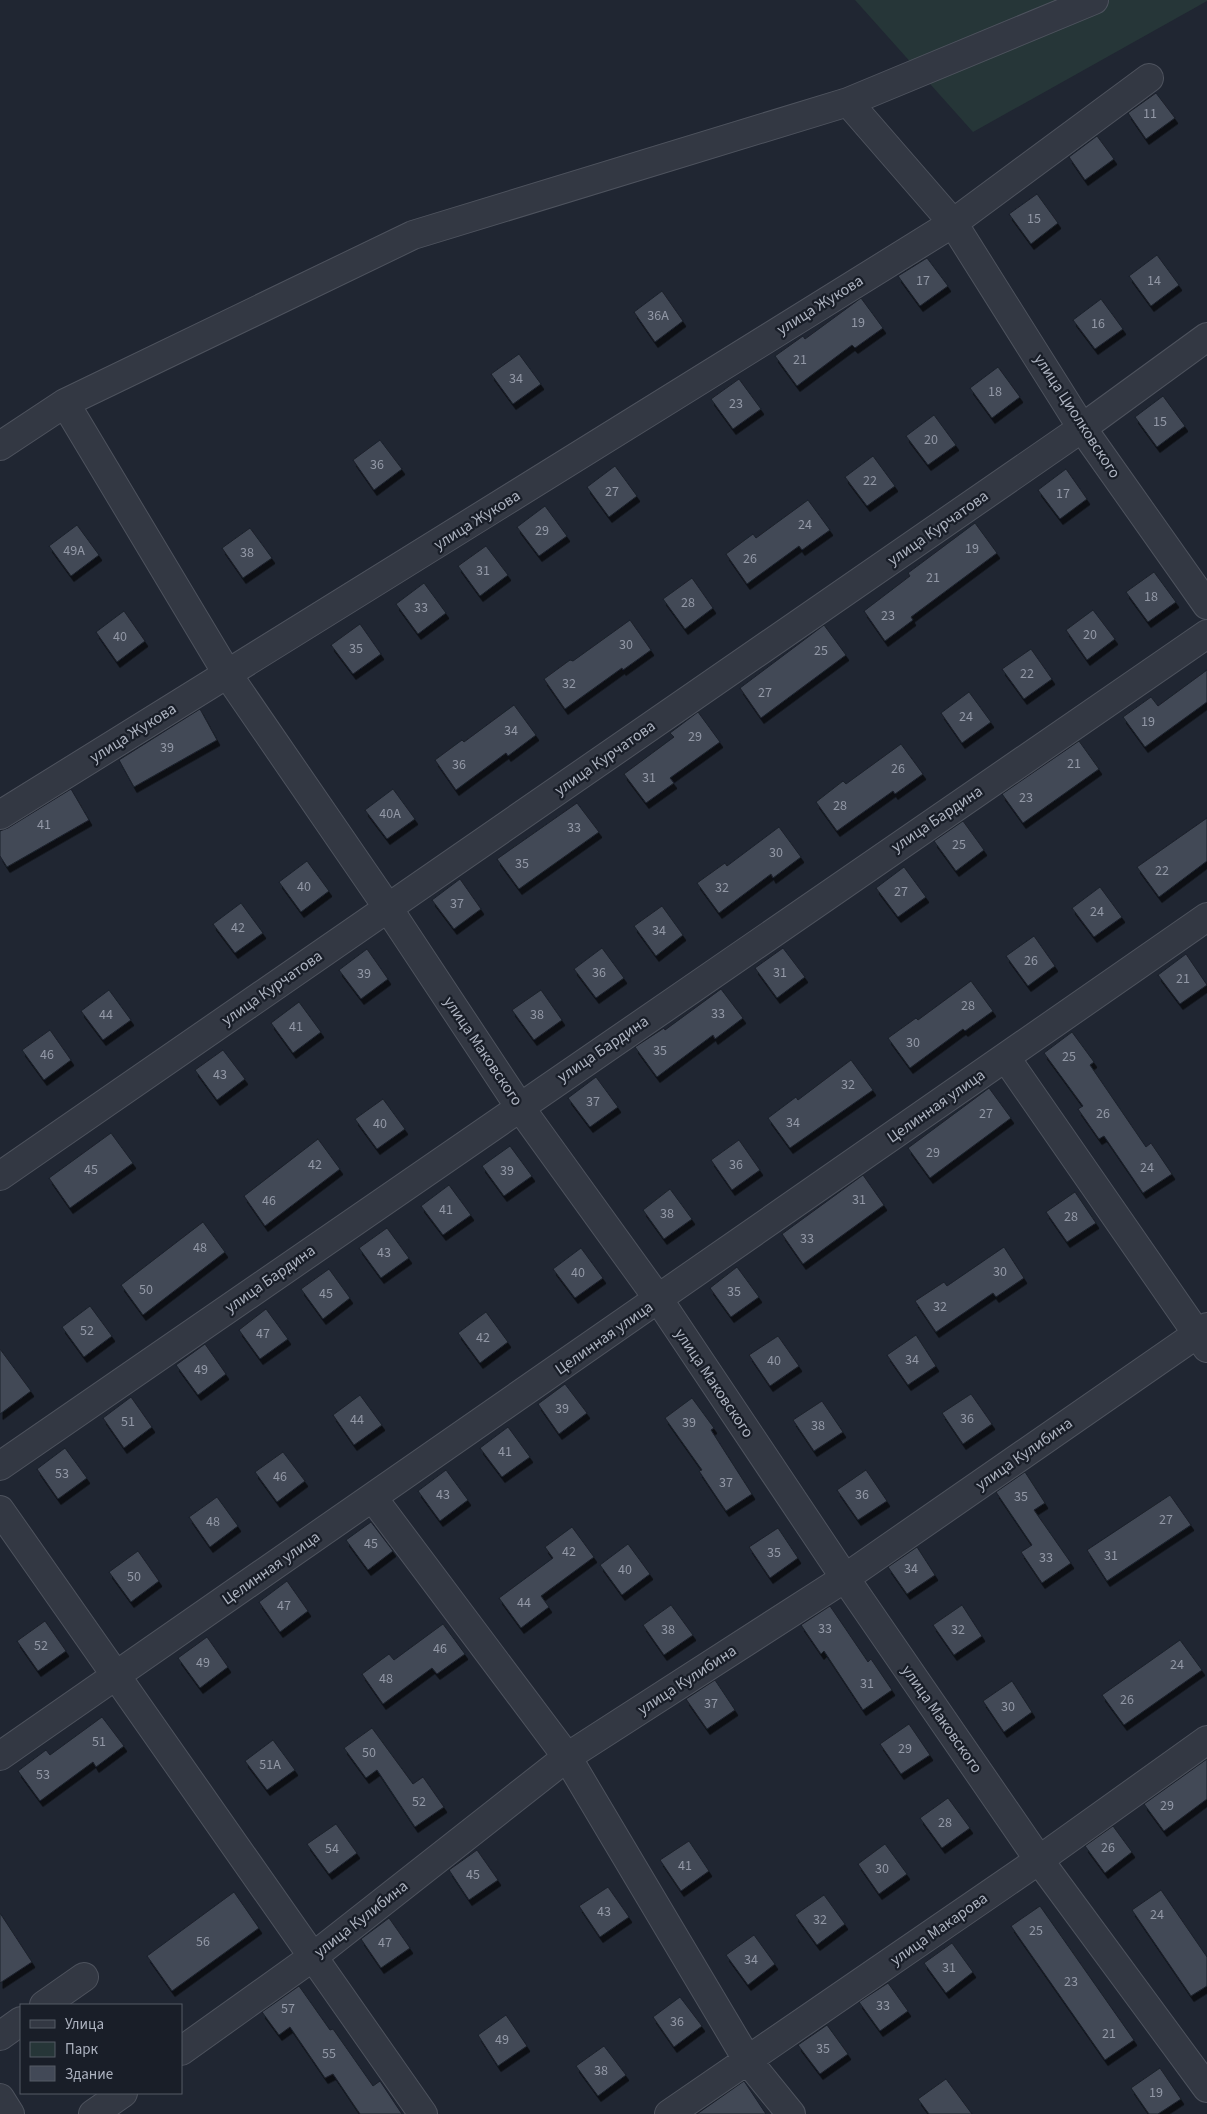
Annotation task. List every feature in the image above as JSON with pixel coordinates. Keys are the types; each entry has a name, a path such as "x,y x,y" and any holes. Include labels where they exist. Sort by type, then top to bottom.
{"street":[{"path":"0,446 65,403 413,235 848,102 1094,0"},
{"name":"улица Жукова","path":"0,815 953,223 1148,78"},
{"name":"улица Циолковского","path":"848,102 953,223 1082,428 1207,605"},
{"name":"улица Курчатова","path":"0,1176 1082,428 1207,337"},
{"name":"улица Маковского","path":"65,403 228,675 388,908 519,1106 659,1300 845,1578 1039,1860 1207,2088"},
{"name":"улица Бардина","path":"0,1466 519,1106 1207,634"},
{"name":"Целинная улица","path":"0,1756 659,1300 1207,917"},
{"path":"1006,1058 1204,1336"},
{"name":"улица Кулибина","path":"182,2050 314,1956 567,1757 845,1578 1204,1336"},
{"path":"373,1498 567,1757 748,2061 791,2114"},
{"path":"0,1510 423,2114"},
{"name":"улица Макарова","path":"669,2114 1039,1860 1207,1740"},
{"path":"45,2004 84,1977"},
{"path":"0,2036 20,2022"},
{"path":"93,2114 122,2094"},
{"path":"0,2098 10,2114"}],"green space":[{"path":"855,0 1207,0 1207,1 973,132"}],"building":[{"path":"1156,93 1175,118 1146,139 1128,113"},
{"path":"1097,136 1114,159 1085,180 1069,157"},
{"path":"1037,194 1058,223 1031,244 1009,214"},
{"path":"1157,255 1179,285 1151,306 1129,276"},
{"path":"927,258 948,286 920,306 898,276"},
{"path":"662,291 683,321 655,342 634,312"},
{"path":"861,298 883,328 855,348 852,345 797,386 775,356 803,336 805,339"},
{"path":"1101,299 1123,329 1095,349 1073,320"},
{"path":"519,354 541,384 513,404 491,374"},
{"path":"998,367 1020,397 992,418 970,388"},
{"path":"739,379 761,409 733,429 711,399"},
{"path":"1163,396 1185,426 1157,447 1135,417"},
{"path":"934,415 956,445 928,465 906,436"},
{"path":"380,440 402,469 374,490 353,460"},
{"path":"873,456 895,486 867,506 845,477"},
{"path":"615,466 637,496 609,517 587,487"},
{"path":"1066,469 1087,499 1060,519 1038,490"},
{"path":"808,500 830,530 802,550 799,546 747,584 726,554 753,534 756,538"},
{"path":"545,506 567,536 539,556 517,527"},
{"path":"975,523 997,553 911,617 913,620 885,641 864,611 910,576 908,573"},
{"path":"77,525 99,555 71,576 49,546"},
{"path":"250,528 272,558 243,578 222,548"},
{"path":"486,546 508,575 480,596 458,566"},
{"path":"1154,572 1176,602 1148,622 1126,592"},
{"path":"692,578 713,608 685,629 663,599"},
{"path":"424,583 446,613 418,634 396,604"},
{"path":"1093,610 1115,639 1087,660 1066,630"},
{"path":"124,611 145,641 117,662 96,632"},
{"path":"630,620 651,650 623,670 622,668 565,709 544,679 570,660 573,661"},
{"path":"360,624 381,654 353,674 331,645"},
{"path":"824,625 846,655 761,718 740,688"},
{"path":"1031,649 1052,679 1024,699 1002,669"},
{"path":"1207,670 1207,702 1145,747 1123,717 1151,697 1158,706"},
{"path":"969,692 991,722 962,743 941,713"},
{"path":"514,705 536,735 508,756 506,753 456,790 435,760 462,740 464,742"},
{"path":"200,709 217,740 134,787 119,760"},
{"path":"698,712 720,742 670,778 674,783 646,803 624,774 674,737 670,733"},
{"path":"1079,741 1099,769 1023,823 1002,794"},
{"path":"901,744 923,774 895,794 893,791 837,831 816,802 843,781 846,784"},
{"path":"71,789 89,820 7,867 0,856 0,831"},
{"path":"393,789 415,819 387,839 365,810"},
{"path":"577,803 599,832 519,889 497,859"},
{"path":"1207,818 1207,861 1159,897 1137,867"},
{"path":"963,821 984,850 956,871 934,841"},
{"path":"779,827 801,857 773,878 771,874 719,913 697,883 725,863 727,866"},
{"path":"307,861 329,891 301,912 279,882"},
{"path":"904,867 926,897 898,917 876,888"},
{"path":"460,879 481,909 454,929 432,900"},
{"path":"1100,887 1122,917 1094,937 1072,908"},
{"path":"241,903 263,933 235,953 213,924"},
{"path":"662,906 683,935 656,956 634,926"},
{"path":"1034,936 1055,966 1028,986 1006,956"},
{"path":"602,948 624,978 596,998 574,969"},
{"path":"783,948 805,977 777,998 755,968"},
{"path":"367,949 388,979 361,999 339,970"},
{"path":"1186,954 1207,985 1180,1004 1158,975"},
{"path":"971,981 993,1011 965,1031 963,1029 910,1068 888,1038 916,1018 918,1020"},
{"path":"721,989 743,1018 715,1039 713,1035 657,1077 635,1047 664,1028 665,1030"},
{"path":"109,990 131,1020 103,1040 81,1011"},
{"path":"541,990 562,1020 534,1040 512,1010"},
{"path":"299,1002 321,1032 293,1053 271,1023"},
{"path":"50,1030 71,1060 44,1080 22,1050"},
{"path":"1072,1032 1094,1062 1090,1065 1146,1147 1151,1143 1172,1174 1143,1193 1104,1136 1099,1139 1078,1109 1083,1106 1044,1053"},
{"path":"223,1050 245,1079 217,1100 195,1070"},
{"path":"851,1060 873,1090 790,1148 768,1118 796,1097 798,1100"},
{"path":"596,1077 618,1107 590,1127 568,1098"},
{"path":"989,1088 1011,1118 930,1178 908,1148"},
{"path":"383,1099 405,1129 377,1149 355,1119"},
{"path":"111,1133 133,1163 70,1208 49,1178"},
{"path":"318,1139 340,1169 265,1226 244,1196"},
{"path":"739,1140 760,1170 732,1190 711,1160"},
{"path":"510,1146 532,1176 504,1196 482,1166"},
{"path":"863,1175 884,1205 803,1264 782,1234"},
{"path":"449,1185 471,1215 443,1235 421,1206"},
{"path":"670,1189 692,1219 664,1239 643,1210"},
{"path":"1075,1192 1096,1223 1067,1242 1046,1212"},
{"path":"203,1222 225,1252 143,1315 121,1285"},
{"path":"387,1228 409,1258 381,1278 359,1248"},
{"path":"1004,1247 1024,1278 996,1297 993,1293 936,1332 915,1301 944,1282 947,1286"},
{"path":"581,1248 603,1278 575,1298 553,1269"},
{"path":"737,1267 759,1297 731,1317 710,1288"},
{"path":"329,1269 350,1298 323,1319 301,1289"},
{"path":"90,1306 112,1336 84,1357 62,1327"},
{"path":"266,1309 288,1339 260,1359 239,1330"},
{"path":"486,1312 508,1342 480,1363 458,1333"},
{"path":"916,1335 936,1366 908,1385 887,1355"},
{"path":"778,1336 799,1366 770,1386 749,1355"},
{"path":"205,1344 226,1374 198,1395 176,1365"},
{"path":"0,1349 31,1391 0,1414"},
{"path":"565,1384 587,1413 559,1434 538,1404"},
{"path":"971,1394 992,1424 963,1444 942,1413"},
{"path":"360,1395 382,1425 354,1445 333,1415"},
{"path":"131,1397 152,1427 124,1448 103,1418"},
{"path":"692,1398 714,1428 711,1430 752,1494 726,1511 699,1471 702,1470 665,1418"},
{"path":"822,1401 843,1432 814,1451 793,1420"},
{"path":"508,1427 530,1457 502,1477 480,1448"},
{"path":"65,1448 87,1478 58,1499 37,1469"},
{"path":"283,1452 305,1481 277,1502 255,1472"},
{"path":"446,1470 468,1500 440,1521 418,1491"},
{"path":"866,1470 887,1501 858,1520 837,1490"},
{"path":"1025,1472 1045,1503 1034,1510 1071,1563 1042,1583 1021,1552 1032,1545 996,1492"},
{"path":"1170,1495 1191,1525 1107,1581 1087,1550"},
{"path":"217,1497 238,1526 210,1547 189,1517"},
{"path":"371,1522 393,1551 368,1570 346,1540"},
{"path":"572,1527 594,1557 541,1596 549,1607 521,1628 499,1598 553,1558 545,1547"},
{"path":"778,1528 798,1558 770,1578 749,1547"},
{"path":"628,1544 650,1574 622,1595 600,1565"},
{"path":"917,1547 935,1575 907,1594 888,1567"},
{"path":"138,1551 159,1581 131,1602 109,1572"},
{"path":"287,1581 308,1611 280,1632 259,1602"},
{"path":"671,1605 693,1635 664,1655 643,1625"},
{"path":"962,1605 982,1636 954,1655 933,1625"},
{"path":"830,1606 868,1662 871,1659 892,1690 863,1710 824,1651 821,1654 801,1625"},
{"path":"45,1621 66,1651 38,1671 17,1641"},
{"path":"443,1624 465,1654 437,1674 432,1668 383,1704 362,1674 389,1654 394,1660"},
{"path":"207,1637 228,1667 200,1688 178,1658"},
{"path":"1180,1640 1202,1670 1124,1725 1102,1695"},
{"path":"715,1680 735,1710 707,1729 686,1699"},
{"path":"1012,1681 1032,1712 1004,1732 983,1701"},
{"path":"102,1717 124,1746 96,1767 93,1762 40,1801 18,1771 46,1750 50,1755"},
{"path":"909,1724 930,1755 901,1774 880,1744"},
{"path":"372,1728 413,1784 423,1777 444,1807 415,1827 377,1770 366,1778 344,1748"},
{"path":"273,1740 295,1770 267,1790 245,1761"},
{"path":"1207,1759 1207,1799 1164,1831 1144,1804"},
{"path":"948,1798 970,1828 942,1848 920,1818"},
{"path":"336,1824 357,1853 329,1874 307,1844"},
{"path":"1113,1826 1132,1852 1105,1873 1085,1846"},
{"path":"689,1841 709,1871 681,1891 660,1860"},
{"path":"885,1844 907,1874 879,1894 858,1864"},
{"path":"477,1850 498,1880 469,1900 449,1870"},
{"path":"608,1887 629,1917 600,1937 579,1906"},
{"path":"1161,1890 1207,1957 1207,1986 1191,1996 1132,1910"},
{"path":"234,1892 259,1928 172,1991 147,1956"},
{"path":"824,1895 845,1924 817,1945 795,1915"},
{"path":"1040,1906 1134,2040 1105,2060 1011,1926"},
{"path":"0,1913 32,1962 0,1983"},
{"path":"389,1918 410,1948 381,1968 361,1939"},
{"path":"754,1935 775,1964 748,1985 726,1955"},
{"path":"952,1943 973,1972 946,1993 924,1963"},
{"path":"888,1983 908,2011 880,2031 859,2002"},
{"path":"299,1986 330,2030 333,2029 373,2086 380,2081 402,2114 360,2114 333,2074 325,2078 290,2027 279,2035 262,2012"},
{"path":"680,1997 702,2026 674,2047 653,2017"},
{"path":"506,2015 527,2046 498,2066 478,2035"},
{"path":"827,2025 848,2054 820,2074 798,2045"},
{"path":"604,2046 626,2075 598,2096 576,2066"},
{"path":"1160,2068 1181,2099 1158,2114 1149,2114 1131,2088"},
{"path":"946,2079 972,2114 929,2114 918,2099"},
{"path":"744,2081 766,2114 697,2114"}]}
